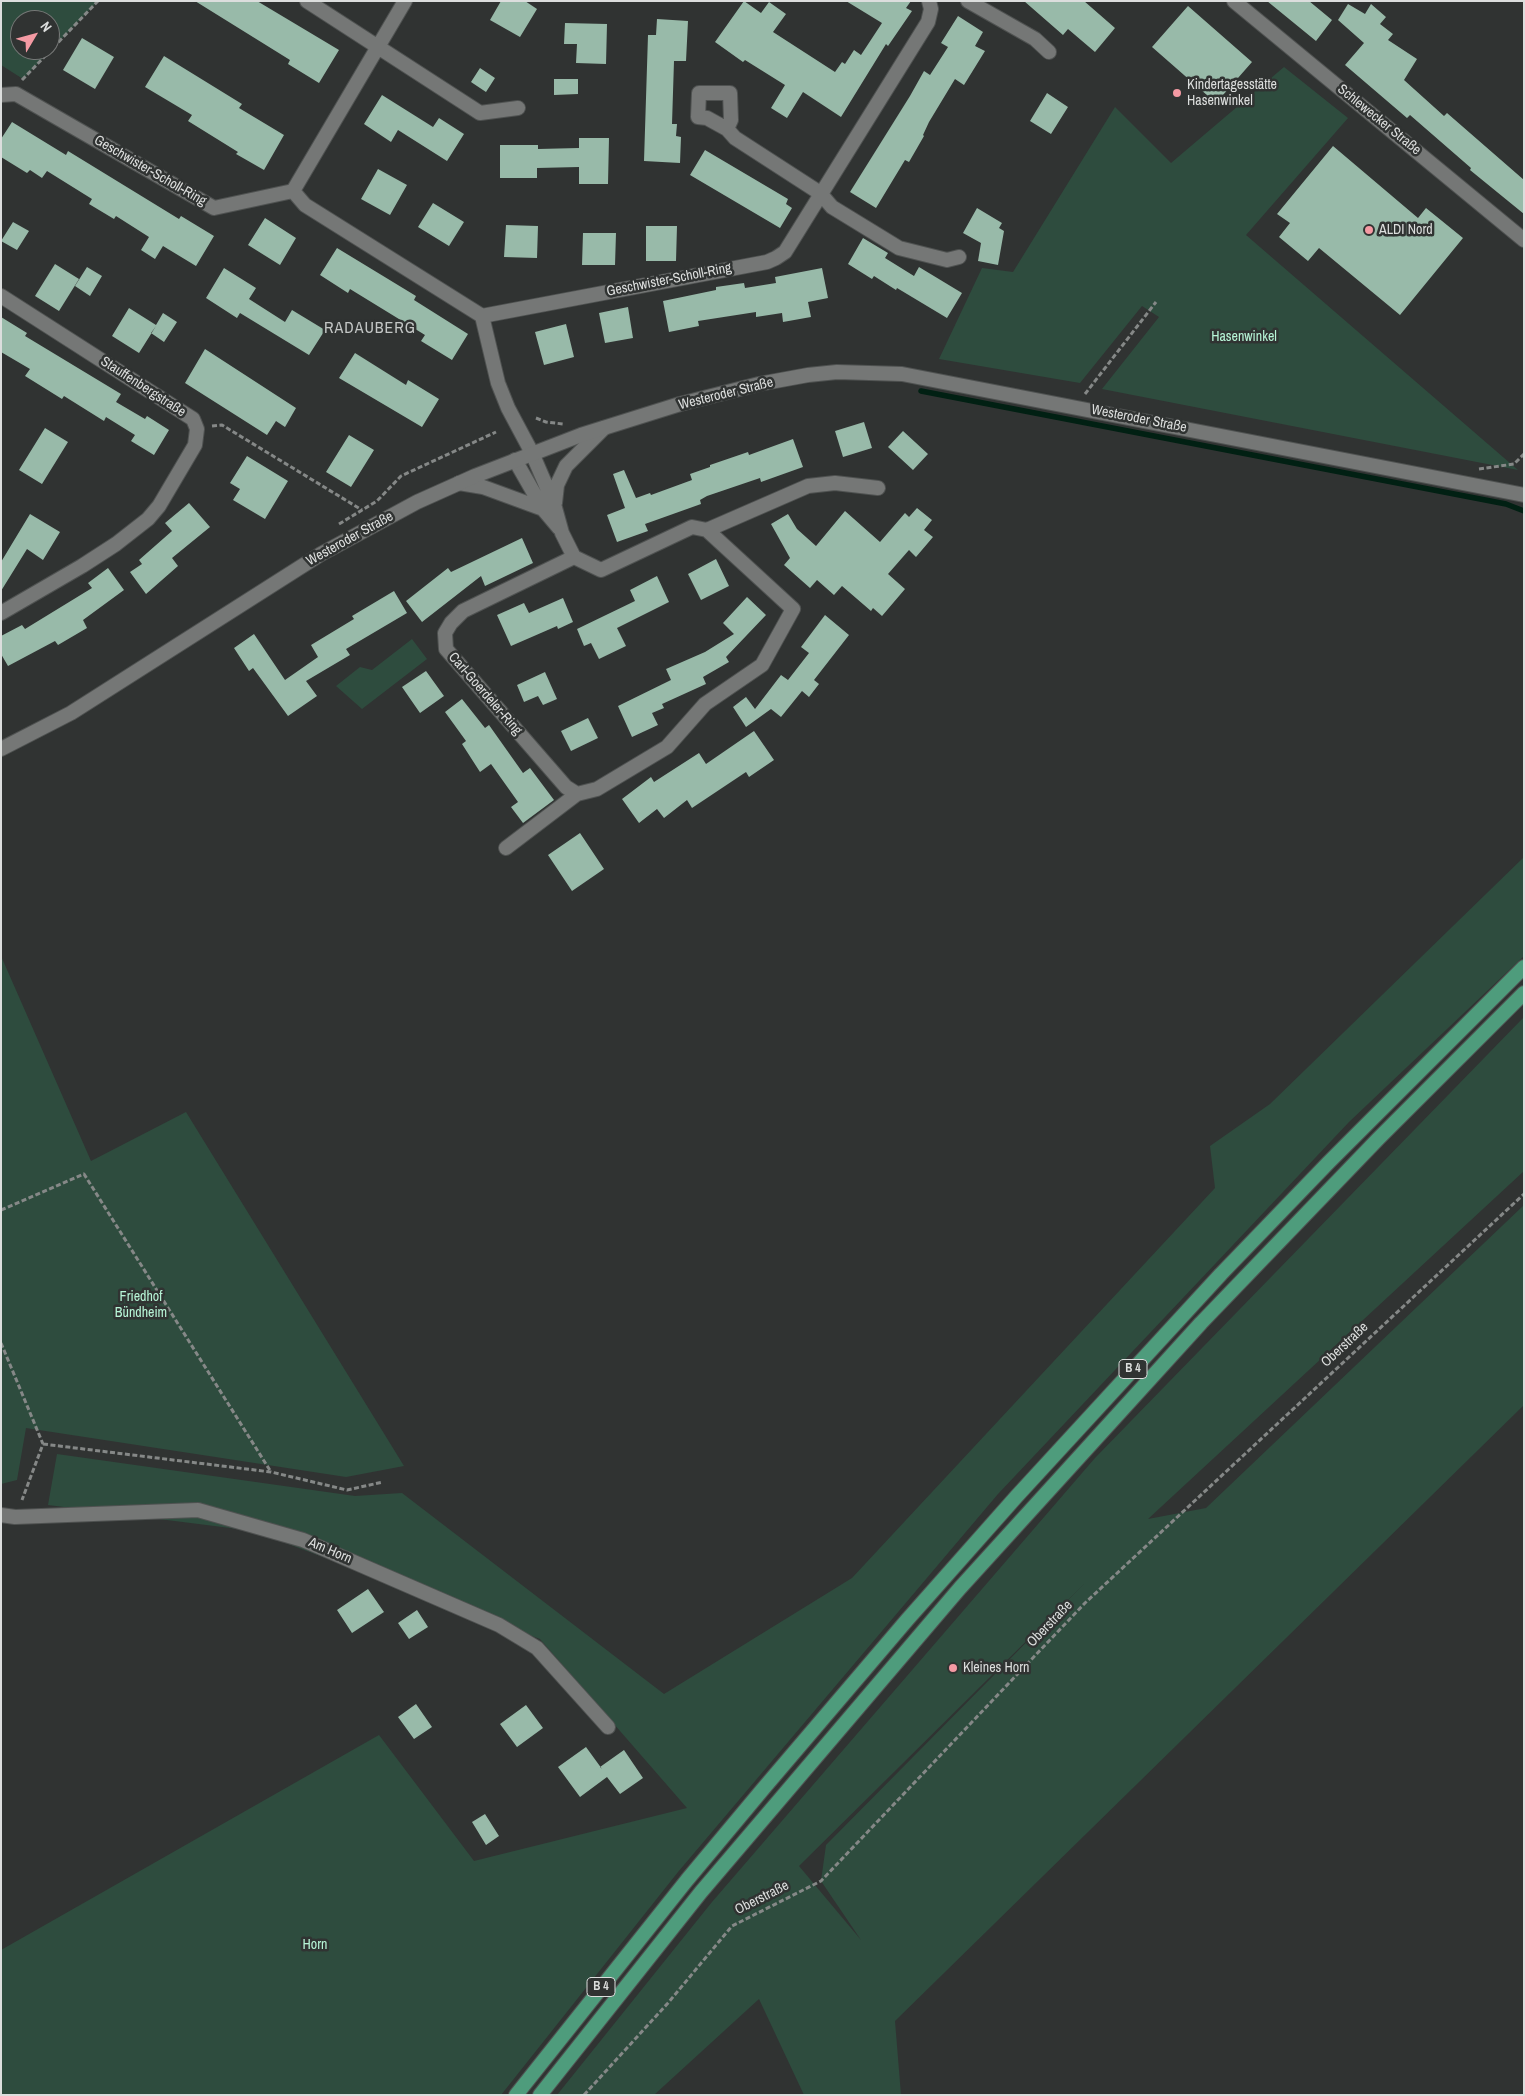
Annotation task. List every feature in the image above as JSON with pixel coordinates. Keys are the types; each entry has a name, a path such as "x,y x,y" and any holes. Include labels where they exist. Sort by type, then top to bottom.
{"highway":[{"name":"B 4","path":"516,2095 762,1789 907,1620 1016,1497 1221,1274 1328,1163 1524,967"},
{"name":"B 4","path":"540,2095 701,1892 966,1580 1168,1360 1378,1139 1524,994"}],"street":[{"path":"307,1 480,113 518,108"},
{"path":"405,1 293,191 305,205 482,316 498,383 508,408 532,453 549,506 574,557 601,570 692,527 707,530 793,609 762,665 705,704 668,748 597,789 577,794 506,848"},
{"name":"Geschwister-Scholl-Ring","path":"482,316 767,262 785,252 820,192 928,22 931,8 930,1"},
{"path":"968,1 1035,39 1049,52"},
{"name":"Schlewecker Straße","path":"1234,1 1524,240"},
{"path":"1,95 16,94"},
{"name":"Geschwister-Scholl-Ring","path":"16,94 214,208 293,191"},
{"path":"728,129 735,138 820,192 832,207 900,248 947,260 959,257"},
{"name":"Stauffenbergstraße","path":"1,296 193,419 197,429 195,445 159,506 144,523 82,566 1,613"},
{"name":"Westeroder Straße","path":"1,749 71,713 321,554 417,502 514,460 604,428 680,404 759,384 808,375 837,372 902,374 1524,495"},
{"path":"549,506 566,466 604,428"},
{"path":"514,460 549,506"},
{"path":"459,483 549,506"},
{"path":"707,530 808,486 835,483 878,488"},
{"name":"Carl-Goerdeler-Ring","path":"574,557 463,611 451,623 445,633 446,649 566,787 577,794"},
{"name":"Am Horn","path":"1,1515 15,1517 198,1510 303,1540 499,1625 537,1648 608,1727"}],"path":[{"path":"16,94 23,78 98,1"},
{"path":"1083,397 1156,302"},
{"path":"197,429 222,425 362,510"},
{"path":"1476,471 1480,468 1514,464 1524,454"},
{"path":"1,1210 84,1174 271,1472"},
{"name":"Oberstraße","path":"584,2095 668,2003 732,1926 822,1881 1085,1603 1524,1194"},
{"path":"1,1343 43,1444 15,1517"},
{"path":"43,1444 271,1472 347,1490 383,1482"}],"green space":[{"path":"1,1 98,1 60,41 60,10 10,10 10,60 41,60 23,79 1,65"},
{"name":"Hasenwinkel","path":"1284,67 1348,118 1246,235 1518,470 1102,389 1159,317 1142,306 1080,383 939,359 982,268 1013,272 1115,107 1171,163"},
{"path":"412,639 427,659 362,709 336,686 360,667 372,670"},
{"name":"Horn","path":"1524,857 1524,956 1349,1122 998,1494 678,1872 501,2095 1,2095 1,1950 379,1735 474,1861 687,1808 540,1639 254,1531 48,1505 57,1454 355,1496 402,1493 664,1694 852,1578 1215,1188 1210,1146 1270,1104"},
{"name":"Friedhof Bündheim","path":"1,956 91,1161 186,1112 404,1466 346,1477 26,1428 17,1480 1,1484"},
{"path":"1524,1017 1524,1171 1148,1519 1206,1508 1524,1205 1524,1405 895,2021 901,2095 804,2095 759,1999 654,2095 557,2095 712,1902 1095,1458","holes":["1085,1583 826,1845 821,1881 861,1940 799,1866"]}],"building":[{"path":"195,1 257,1 339,50 319,83 288,64 290,60"},
{"path":"501,1 525,1 537,9 520,37 490,20"},
{"path":"744,1 761,13 769,2 786,14 773,32 835,72 842,62 845,64 854,50 861,55 882,23 846,1 911,1 906,8 912,11 888,46 886,44 841,117 803,92 787,118 771,108 785,85 745,60 743,62 715,42"},
{"path":"1024,1 1084,1 1115,28 1095,52 1068,29 1063,35"},
{"path":"1267,1 1309,1 1332,20 1316,41"},
{"path":"1348,4 1365,14 1371,4 1386,17 1380,24 1393,34 1388,40 1417,59 1404,80 1444,116 1447,113 1524,180 1524,214 1470,170 1471,168 1410,115 1407,118 1345,65 1364,43 1338,20"},
{"path":"1188,6 1252,62 1216,103 1152,47"},
{"path":"958,16 983,32 975,46 985,51 964,85 955,79 929,122 924,136 909,162 905,160 876,208 850,192 924,71 930,75 948,47 941,43"},
{"path":"657,19 688,21 686,61 674,61 672,124 677,124 676,136 681,137 680,163 644,161 648,35 656,35"},
{"path":"565,23 607,24 606,64 576,63 577,44 564,44"},
{"path":"82,38 114,57 95,89 63,70"},
{"path":"164,56 242,104 239,108 284,135 264,170 236,154 238,152 188,121 192,115 145,87"},
{"path":"480,68 495,78 486,92 471,82"},
{"path":"554,79 578,79 578,94 554,95"},
{"path":"1047,93 1068,107 1051,134 1030,121"},
{"path":"382,95 433,127 439,118 464,134 447,161 398,130 391,142 364,124"},
{"path":"12,122 66,155 68,151 179,219 181,216 214,236 196,266 163,246 155,259 141,250 149,237 116,216 114,219 89,204 92,199 47,171 42,178 30,170 27,173 1,157 1,139"},
{"path":"579,138 609,138 608,184 579,184 579,167 537,168 537,178 500,178 500,145 538,145 538,149 579,148"},
{"name":"ALDI Nord","path":"1333,146 1418,218 1426,208 1463,238 1400,315 1319,248 1308,261 1279,237 1290,223 1277,214"},
{"path":"705,150 788,199 786,204 792,208 780,228 690,175"},
{"path":"378,169 407,185 390,215 361,199"},
{"path":"433,203 464,222 449,246 418,227"},
{"path":"977,208 1002,223 999,228 1004,231 998,265 978,261 981,243 963,233"},
{"path":"265,218 296,238 280,265 248,245"},
{"path":"13,222 29,231 17,250 1,241"},
{"path":"506,225 538,226 537,258 504,257"},
{"path":"646,226 677,226 676,261 646,261"},
{"path":"583,233 616,233 615,265 582,265"},
{"path":"863,238 888,253 885,258 914,276 919,267 962,293 947,318 897,288 896,290 874,276 872,279 848,264"},
{"path":"337,248 416,296 414,300 468,334 452,360 421,341 425,335 350,289 348,293 320,275"},
{"path":"55,264 79,279 59,311 35,296"},
{"path":"87,267 102,276 90,296 75,286"},
{"path":"224,268 256,288 249,299 285,322 292,310 325,330 309,355 240,313 237,318 206,298"},
{"path":"822,268 828,298 808,302 811,317 783,322 782,313 756,317 756,312 698,321 699,326 669,332 663,301 716,290 716,287 744,283 745,288 776,283 775,277"},
{"path":"628,307 633,338 605,343 599,313"},
{"path":"129,308 156,325 163,313 177,322 164,342 151,333 139,353 112,336"},
{"path":"1,317 27,333 25,336 121,394 116,402 145,419 147,416 169,430 154,455 131,441 135,435 106,417 104,421 64,396 62,399 25,376 30,369 1,352"},
{"path":"566,324 574,357 544,365 535,332"},
{"path":"205,349 296,408 285,427 276,421 267,435 185,383"},
{"path":"355,353 406,385 408,380 439,399 422,427 339,378"},
{"path":"864,422 872,448 843,457 835,431"},
{"path":"45,428 68,442 42,484 19,470"},
{"path":"903,431 928,454 913,470 888,447"},
{"path":"349,435 374,450 351,487 326,472"},
{"path":"793,439 803,467 761,482 760,478 707,496 700,500 701,504 645,524 648,531 617,542 607,515 625,508 613,474 624,470 636,498 650,493 651,495 692,480 690,474 710,467 710,465 748,452 749,455"},
{"path":"247,456 288,481 265,519 233,500 240,489 230,483"},
{"path":"189,503 210,527 172,558 178,566 146,594 130,572 142,564 139,560 172,531 165,523"},
{"path":"917,508 932,520 924,530 933,537 916,557 909,550 888,574 905,589 882,616 873,608 871,611 842,586 834,595 817,580 810,588 784,565 790,558 771,524 788,514 797,529 816,546 845,511 880,542 905,513 909,517"},
{"path":"30,514 60,532 43,560 27,549 1,591 1,562"},
{"path":"522,538 533,563 485,586 481,576 422,622 406,601 448,568 451,572"},
{"path":"716,559 729,586 701,600 688,574"},
{"path":"108,568 124,590 83,620 87,628 58,645 55,641 8,666 1,654 1,636 22,625 25,629 92,588 88,583"},
{"path":"657,576 669,602 617,628 626,646 599,659 591,643 584,646 577,629 635,601 630,590"},
{"path":"394,591 407,613 346,649 350,655 306,681 317,696 288,716 253,668 249,671 234,648 254,634 285,680 318,657 311,645 354,619 352,616"},
{"path":"747,597 766,615 726,657 729,662 703,677 706,684 662,704 664,708 652,713 658,725 632,737 618,706 671,680 666,669 705,652 734,634 723,623"},
{"path":"563,598 573,622 558,629 557,626 511,646 497,615 524,603 529,613"},
{"path":"825,615 849,635 814,680 819,684 809,697 802,691 781,717 771,709 746,727 733,707 746,697 755,709 781,675 788,680 809,653 801,647"},
{"path":"426,671 444,696 420,713 402,687"},
{"path":"545,672 557,699 543,705 538,696 524,702 517,685"},
{"path":"462,699 485,728 489,725 523,773 530,768 554,800 523,823 511,807 518,802 491,764 480,772 462,744 466,741 445,712"},
{"path":"588,718 598,738 571,751 561,731"},
{"path":"754,731 774,760 749,777 746,772 692,808 687,800 664,818 657,809 639,823 622,799 651,777 654,782 699,753 706,764"},
{"path":"580,833 604,869 572,891 548,855"},
{"path":"368,1589 384,1612 352,1633 337,1610"},
{"path":"417,1610 428,1627 409,1639 398,1623"},
{"path":"416,1704 432,1727 414,1739 398,1717"},
{"path":"526,1705 543,1728 517,1747 500,1724"},
{"path":"586,1747 600,1767 624,1750 643,1778 620,1794 607,1777 580,1797 558,1767"},
{"path":"485,1814 499,1836 486,1845 472,1822"}],"waterway":[{"path":"921,391 1506,504 1524,511"}],"place":[{"name":"Kindertagesstätte Hasenwinkel","path":"1177,93"},
{"name":"ALDI Nord","path":"1369,230"},
{"name":"Kleines Horn","path":"953,1668"}],"district":[{"name":"RADAUBERG","path":"370,329"}]}
